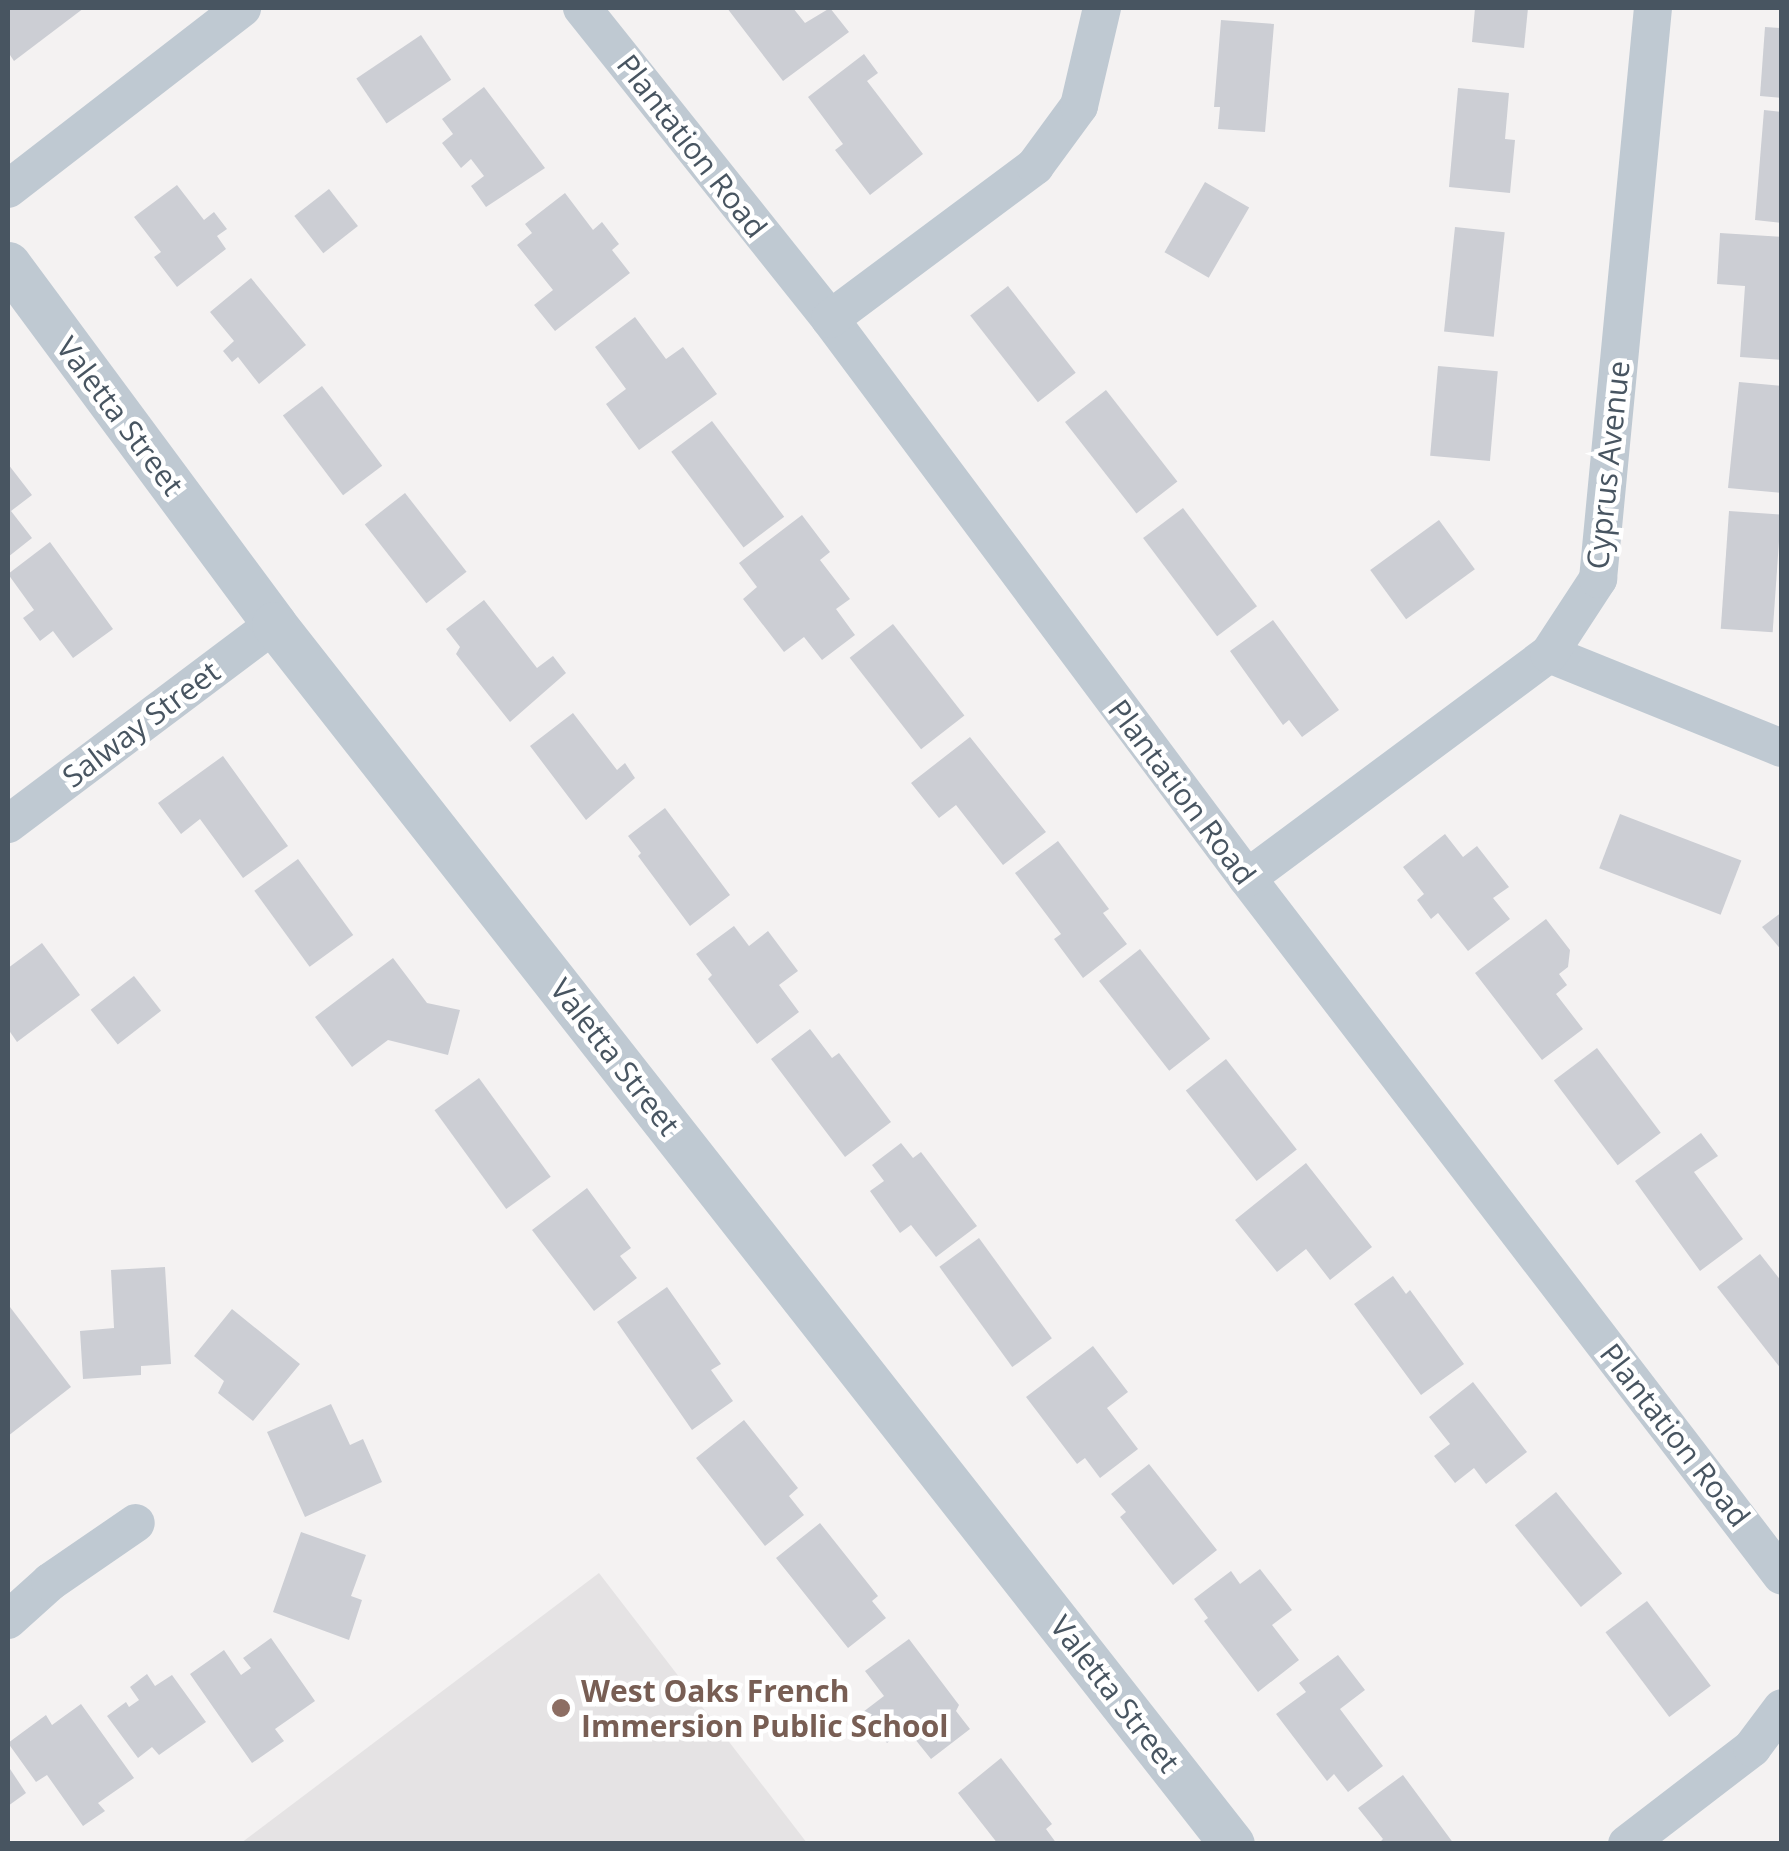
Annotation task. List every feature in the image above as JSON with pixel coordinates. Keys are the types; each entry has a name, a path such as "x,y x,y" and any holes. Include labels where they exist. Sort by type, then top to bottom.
{"street":[{"path":"8,189 242,8"},
{"name":"Plantation Road","path":"582,8 830,319 1247,878 1782,1576"},
{"path":"830,319 1036,166 1079,106 1102,8"},
{"name":"Cyprus Avenue","path":"1247,878 1550,654 1598,579 1654,8"},
{"name":"Valetta Street","path":"8,264 274,624 1232,1844"},
{"name":"Salway Street","path":"8,824 274,624"},
{"path":"1550,654 1782,748"},
{"path":"8,1620 50,1582 136,1523"},
{"path":"1627,1844 1752,1748 1782,1708"}],"shaded area":[{"name":"West Oaks French Immersion Public School","path":"599,1573 807,1843 241,1843"}],"building":[{"path":"8,8 84,8 14,61 8,52"},
{"path":"727,8 793,8 805,23 830,8 849,32 783,81"},
{"path":"1475,8 1528,8 1524,48 1472,42"},
{"path":"1221,20 1274,24 1265,132 1218,129 1220,107 1214,107"},
{"path":"1765,27 1782,28 1782,98 1760,96"},
{"path":"421,35 451,80 387,123 356,79"},
{"path":"864,54 878,73 867,81 923,154 870,195 835,150 843,144 808,97"},
{"path":"484,87 545,168 486,207 471,186 484,176 471,159 461,168 442,143 453,134 442,119"},
{"path":"1458,88 1509,93 1505,139 1515,140 1510,193 1449,187"},
{"path":"1764,110 1782,112 1782,223 1755,220"},
{"path":"1205,182 1249,208 1209,278 1164,252"},
{"path":"177,185 204,220 214,212 227,229 217,236 226,249 177,287 154,257 161,252 134,217"},
{"path":"329,189 358,226 323,253 294,216"},
{"path":"565,193 593,230 602,222 619,244 612,250 630,273 555,331 534,305 553,290 517,245 532,233 525,224"},
{"path":"1455,227 1505,232 1494,337 1444,331"},
{"path":"1720,233 1782,237 1782,360 1740,357 1745,286 1717,284"},
{"path":"251,278 306,345 259,384 238,357 232,362 223,351 234,341 210,312"},
{"path":"1008,286 1076,373 1038,402 970,316"},
{"path":"635,317 666,359 683,347 717,394 639,450 606,404 626,389 595,347"},
{"path":"1438,366 1498,371 1490,461 1430,456"},
{"path":"1739,382 1782,386 1782,493 1728,488"},
{"path":"322,386 382,466 343,495 283,415"},
{"path":"1106,390 1177,481 1136,513 1065,422"},
{"path":"712,421 784,517 743,548 671,452"},
{"path":"8,464 32,495 11,511 32,538 8,557"},
{"path":"405,493 467,572 426,603 365,524"},
{"path":"1183,508 1257,606 1217,636 1143,538"},
{"path":"1729,511 1781,515 1773,632 1721,629"},
{"path":"802,515 830,552 820,560 850,599 836,609 855,635 822,660 804,637 784,652 743,599 757,587 739,563"},
{"path":"1439,520 1475,569 1406,619 1370,570"},
{"path":"50,542 113,629 73,658 53,631 40,641 23,618 34,610 8,574"},
{"path":"484,600 537,668 553,656 566,673 510,722 456,654 460,647 446,629"},
{"path":"1273,620 1339,710 1302,737 1289,720 1283,725 1230,651"},
{"path":"893,624 964,715 921,749 850,658"},
{"path":"573,713 617,770 625,763 635,778 586,820 530,746"},
{"path":"970,737 1046,832 1003,865 956,805 939,818 911,783"},
{"path":"223,756 288,846 243,878 200,819 181,834 158,803"},
{"path":"665,808 730,895 690,926 638,856 641,853 628,836"},
{"path":"1620,814 1741,861 1721,915 1599,868"},
{"path":"1445,834 1463,857 1477,846 1509,887 1493,898 1510,919 1468,951 1438,913 1431,919 1417,900 1424,894 1403,867"},
{"path":"1058,841 1109,909 1103,913 1127,944 1083,978 1054,939 1061,934 1015,873"},
{"path":"298,859 353,935 310,967 254,891"},
{"path":"1782,912 1782,951 1762,927"},
{"path":"1546,919 1570,950 1568,967 1559,974 1567,985 1556,994 1583,1029 1542,1060 1475,973"},
{"path":"734,926 749,946 768,931 798,971 779,985 799,1012 757,1044 708,979 712,975 696,954"},
{"path":"42,943 80,995 17,1042 8,1029 8,968"},
{"path":"1140,949 1210,1039 1169,1071 1099,981"},
{"path":"393,958 427,1003 460,1010 448,1055 388,1040 352,1067 315,1017"},
{"path":"134,976 161,1011 118,1045 91,1010"},
{"path":"810,1029 832,1058 839,1053 891,1122 845,1157 771,1059"},
{"path":"1597,1048 1661,1133 1618,1165 1554,1080"},
{"path":"1226,1059 1297,1150 1257,1181 1186,1090"},
{"path":"479,1078 551,1177 506,1209 435,1110"},
{"path":"1701,1133 1718,1156 1694,1172 1743,1239 1700,1271 1635,1181"},
{"path":"901,1143 913,1158 921,1152 977,1226 936,1257 911,1225 900,1233 870,1191 884,1181 872,1165"},
{"path":"1306,1163 1372,1247 1330,1280 1306,1249 1277,1272 1235,1220"},
{"path":"587,1188 631,1248 620,1256 637,1278 594,1311 532,1230"},
{"path":"979,1238 1052,1338 1012,1367 939,1267"},
{"path":"1760,1254 1782,1282 1782,1370 1717,1287"},
{"path":"165,1267 171,1364 141,1366 141,1375 83,1379 80,1331 114,1328 111,1270"},
{"path":"1393,1276 1406,1294 1410,1290 1464,1364 1421,1395 1354,1304"},
{"path":"667,1287 721,1364 711,1370 733,1401 692,1430 617,1322"},
{"path":"8,1309 71,1387 8,1436"},
{"path":"232,1309 300,1364 253,1421 218,1393 224,1381 194,1356"},
{"path":"1093,1346 1128,1392 1107,1408 1138,1449 1100,1478 1085,1458 1077,1464 1026,1397"},
{"path":"1473,1382 1527,1452 1486,1484 1474,1468 1455,1483 1434,1456 1450,1444 1429,1417"},
{"path":"331,1404 350,1445 363,1439 382,1482 305,1517 267,1432"},
{"path":"744,1420 798,1488 789,1496 804,1515 765,1546 696,1458"},
{"path":"1149,1464 1217,1550 1173,1585 1120,1517 1126,1512 1111,1494"},
{"path":"1556,1492 1622,1574 1581,1607 1515,1525"},
{"path":"820,1523 878,1596 872,1601 886,1618 848,1648 776,1558"},
{"path":"301,1532 366,1555 351,1596 362,1600 349,1640 273,1612"},
{"path":"1260,1569 1292,1610 1272,1625 1299,1660 1258,1692 1204,1621 1208,1618 1194,1599 1231,1571 1240,1584"},
{"path":"1647,1601 1711,1686 1669,1717 1605,1632"},
{"path":"271,1638 315,1701 275,1729 284,1741 252,1763 190,1674 224,1650 241,1675 251,1668 243,1658"},
{"path":"909,1639 959,1705 956,1711 970,1729 931,1759 906,1728 887,1743 863,1712 884,1696 865,1671"},
{"path":"1338,1655 1365,1690 1340,1709 1383,1766 1348,1792 1334,1774 1327,1781 1276,1714 1306,1692 1299,1683"},
{"path":"147,1674 155,1686 172,1675 206,1722 159,1755 152,1747 138,1758 107,1716 126,1702 129,1707 139,1700 130,1687"},
{"path":"81,1704 134,1778 98,1803 105,1811 83,1826 47,1775 36,1782 8,1743 46,1715 52,1725"},
{"path":"1001,1758 1052,1824 1046,1829 1057,1844 998,1844 958,1793"},
{"path":"8,1766 26,1793 8,1806"},
{"path":"1403,1775 1454,1844 1378,1844 1383,1839 1358,1808"}],"place":[{"name":"West Oaks French Immersion Public School","path":"561,1708"}]}
